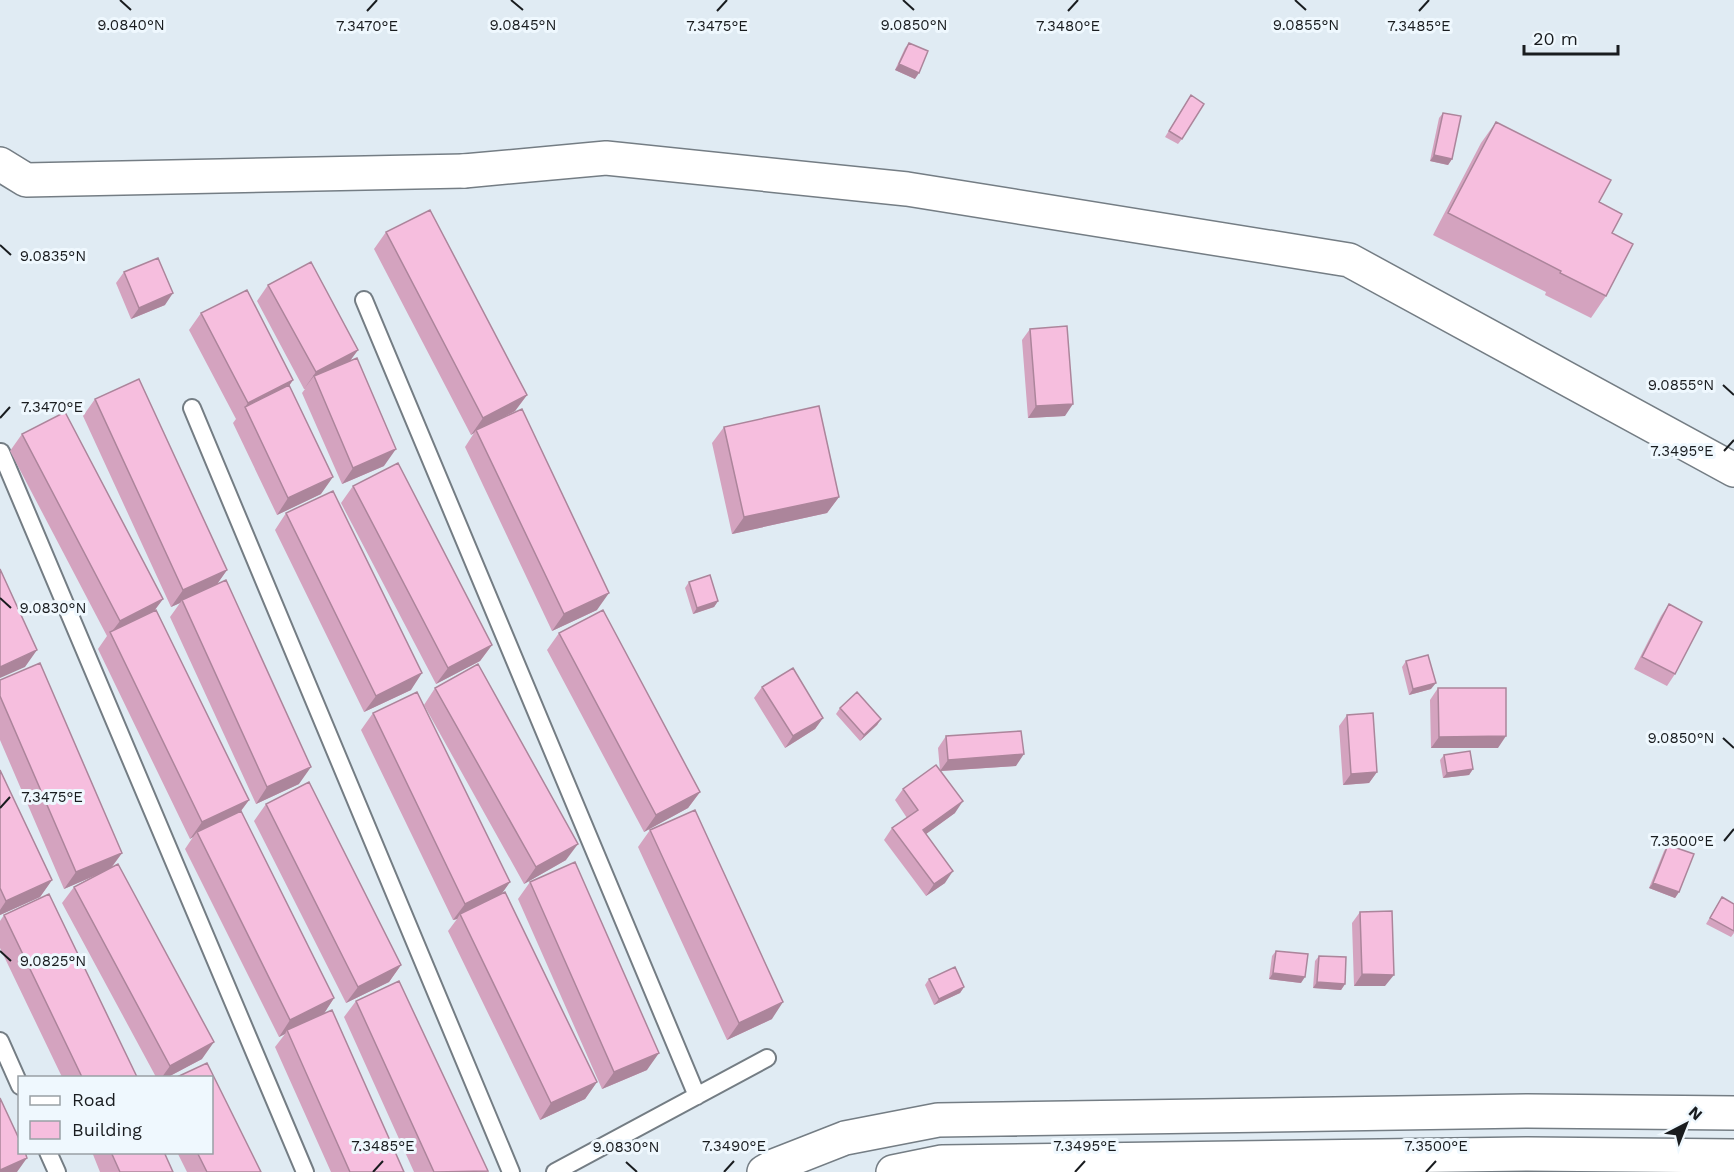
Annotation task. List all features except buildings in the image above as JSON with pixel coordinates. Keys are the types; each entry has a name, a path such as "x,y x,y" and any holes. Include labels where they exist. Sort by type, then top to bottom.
{"street":[{"path":"0,164 26,180 464,171 606,158 908,189 1349,260 1734,470"},
{"path":"764,1172 776,1165 846,1138 938,1120 1528,1111 1734,1113"},
{"path":"1609,1112 1609,1155"},
{"path":"893,1172 942,1162 1528,1154 1734,1156"}],"lane":[{"path":"364,300 697,1096"},
{"path":"192,408 511,1172"},
{"path":"1,452 305,1172"},
{"path":"0,1041 18,1082"},
{"path":"555,1172 767,1058"},
{"path":"49,1154 57,1172"}]}
